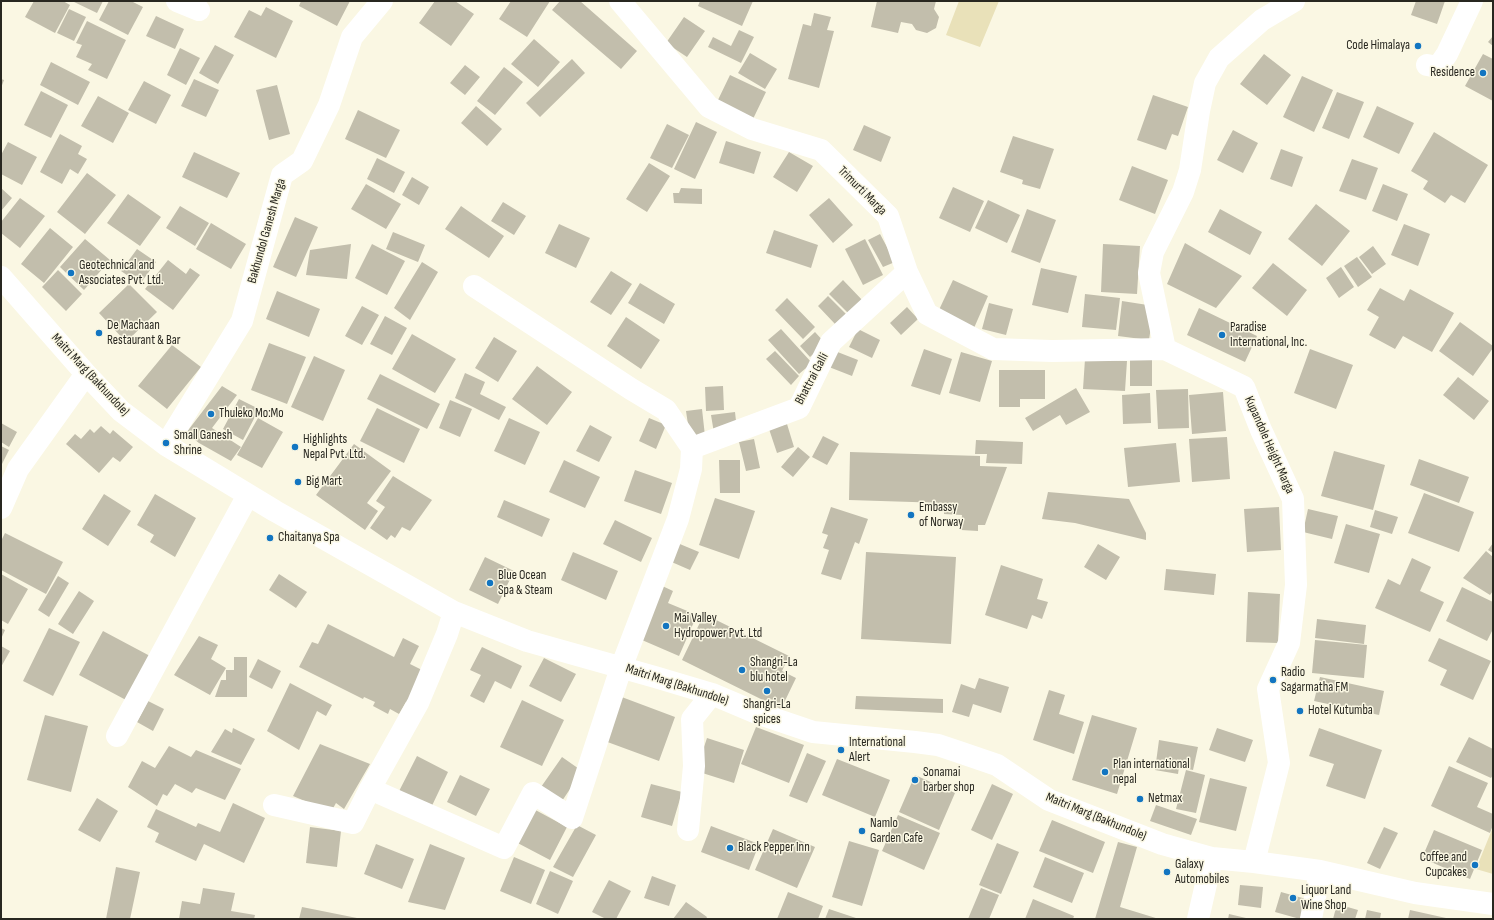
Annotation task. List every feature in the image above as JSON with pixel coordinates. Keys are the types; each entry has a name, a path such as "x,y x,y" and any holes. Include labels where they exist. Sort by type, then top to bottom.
{"street":[{"path":"177,1 199,10"},
{"name":"Bakhundol Ganesh Marga","path":"166,445 242,321 282,175 302,161 329,105 352,37 382,1"},
{"name":"Trimurti Marga","path":"620,1 709,107 752,129 821,150 888,216 907,272 927,314 994,349 1052,351 1165,349"},
{"path":"1165,349 1149,273 1153,252 1183,192 1190,170 1205,83 1219,58 1262,20 1294,1"},
{"path":"1426,65 1438,67 1447,54 1472,1"},
{"name":"Bhattrai Galli","path":"692,448 799,408 831,342 907,272"},
{"name":"Maitri Marg (Bakhundole)","path":"1,276 86,374 122,411 166,445 248,495 454,612 527,641 712,694 757,713 812,732 938,745 997,765 1049,800 1162,844 1212,858 1320,871 1415,893 1493,904"},
{"path":"370,789 504,848 533,793 572,818 621,668 678,519 691,469 692,448 666,410 631,389 474,286"},
{"name":"Kupandole Height Marga","path":"1165,349 1244,387 1261,430 1293,499 1296,585 1289,643 1268,689 1279,763 1254,862"},
{"path":"1,508 18,469 86,374"},
{"path":"117,736 248,495"},
{"path":"274,805 353,823 370,789 418,703 454,612"},
{"path":"688,830 694,766 692,719 712,694"},
{"path":"1198,919 1212,858"},
{"path":"1311,919 1320,871"}],"shaded area":[{"path":"959,1 999,1 980,47 946,35"},
{"path":"1493,827 1493,874 1476,869"}],"building":[{"path":"34,1 63,1 70,5 55,33 25,17"},
{"path":"72,1 103,1 97,13"},
{"path":"109,1 131,1 143,7 128,35 99,20"},
{"path":"301,1 350,1 337,26 299,6"},
{"path":"435,1 455,1 474,14 451,46 419,23"},
{"path":"511,1 550,1 527,37 499,19"},
{"path":"560,1 580,1 637,51 621,69 552,10"},
{"path":"700,1 753,1 742,26 698,6"},
{"path":"877,1 936,1 934,9 939,17 936,28 927,33 916,30 912,24 901,22 898,33 871,27"},
{"path":"1416,1 1445,1 1437,24 1411,15"},
{"path":"266,7 293,21 276,58 234,37 249,10 261,16"},
{"path":"69,9 86,17 74,41 57,33"},
{"path":"814,13 831,17 827,30 834,31 819,88 788,79 803,24 811,26"},
{"path":"156,16 184,29 175,49 146,36"},
{"path":"684,17 705,31 687,57 666,43"},
{"path":"87,21 126,40 107,79 88,70 92,64 76,57 82,45 76,43"},
{"path":"739,30 754,37 741,63 708,47 713,37 731,46"},
{"path":"1493,36 1493,46 1488,42"},
{"path":"534,39 560,62 538,87 511,64"},
{"path":"215,45 234,55 218,84 199,73"},
{"path":"180,48 200,58 186,85 167,75"},
{"path":"750,53 777,69 765,89 738,73"},
{"path":"1264,54 1291,75 1267,105 1240,84"},
{"name":"Residence","path":"1483,54 1493,59 1493,101 1465,86"},
{"path":"572,59 585,73 540,117 526,103"},
{"path":"51,62 90,82 78,105 40,85"},
{"path":"465,65 480,77 465,95 450,83"},
{"path":"504,67 523,82 495,115 477,101"},
{"path":"730,75 766,92 753,119 717,102"},
{"path":"1302,76 1333,90 1314,132 1283,117"},
{"path":"1,79 4,80 1,88"},
{"path":"194,79 219,90 206,117 181,106"},
{"path":"144,81 171,95 156,124 128,110"},
{"path":"277,85 290,134 269,140 256,90"},
{"path":"41,91 68,105 51,138 24,125"},
{"path":"1337,92 1364,102 1349,139 1322,128"},
{"path":"1153,95 1188,107 1178,136 1172,134 1166,150 1137,140"},
{"path":"98,96 129,113 113,143 81,126"},
{"path":"476,106 502,129 487,146 461,123"},
{"path":"1377,106 1414,123 1399,154 1363,137"},
{"path":"358,110 400,130 386,158 345,139"},
{"path":"696,122 717,132 695,179 674,169"},
{"path":"667,124 689,135 672,168 650,158"},
{"path":"864,125 891,137 881,162 853,150"},
{"path":"1233,130 1258,143 1243,173 1217,160"},
{"path":"1434,132 1488,165 1465,203 1451,195 1445,203 1423,189 1428,181 1411,171"},
{"path":"60,134 82,146 78,154 87,159 78,174 70,169 62,184 40,172"},
{"path":"1013,136 1054,149 1040,189 1022,184 1023,180 1000,172"},
{"path":"726,141 761,152 754,174 719,163"},
{"path":"8,142 37,157 22,185 1,174 1,155"},
{"path":"1281,149 1303,157 1292,187 1270,179"},
{"path":"194,152 240,173 227,198 182,177"},
{"path":"789,152 813,166 797,192 773,177"},
{"path":"377,158 405,172 394,193 367,179"},
{"path":"1352,159 1378,168 1366,200 1339,191"},
{"path":"649,163 670,176 647,212 626,199"},
{"path":"1132,166 1168,180 1155,214 1119,200"},
{"path":"87,173 116,195 85,234 57,212"},
{"path":"412,177 429,187 419,205 402,195"},
{"path":"366,184 401,204 386,229 351,209"},
{"path":"1383,184 1408,194 1397,221 1372,211"},
{"path":"953,187 984,201 970,232 939,218"},
{"path":"1,188 12,198 1,211"},
{"path":"681,188 702,189 702,204 674,203 673,193 679,193"},
{"path":"128,194 161,217 140,246 107,223"},
{"path":"20,198 45,216 20,248 1,233 1,222"},
{"path":"829,198 853,225 833,243 809,215"},
{"path":"988,200 1020,215 1007,243 975,228"},
{"path":"503,202 526,216 514,235 491,221"},
{"path":"1316,204 1350,231 1322,266 1288,239"},
{"path":"180,206 209,223 195,246 166,228"},
{"path":"461,206 504,236 489,258 445,229"},
{"path":"1027,209 1056,220 1040,263 1011,252"},
{"path":"1220,209 1262,232 1250,255 1208,232"},
{"path":"295,217 318,227 296,277 273,267"},
{"path":"211,223 246,244 231,269 196,249"},
{"path":"559,224 590,238 576,268 545,253"},
{"path":"1404,224 1430,234 1418,266 1391,255"},
{"path":"50,228 73,247 44,283 21,264"},
{"path":"774,230 818,245 811,268 766,253"},
{"path":"393,232 425,245 418,262 386,249"},
{"path":"880,234 895,262 883,267 868,240"},
{"path":"85,239 110,260 84,290 60,267"},
{"path":"865,239 883,275 863,285 845,249"},
{"path":"1185,243 1242,276 1216,308 1167,284"},
{"path":"351,244 347,279 306,275 310,250"},
{"path":"372,244 405,261 387,295 355,278"},
{"path":"1103,244 1140,246 1137,294 1101,292"},
{"path":"1373,246 1386,264 1372,274 1359,257"},
{"path":"137,249 156,262 140,284 121,271"},
{"path":"1357,257 1372,277 1358,287 1344,266"},
{"path":"168,260 186,274 190,268 200,275 173,310 145,289"},
{"path":"422,262 438,272 410,320 394,308"},
{"path":"1273,263 1307,290 1287,316 1252,288"},
{"path":"1341,267 1354,287 1339,298 1326,278"},
{"path":"1041,268 1077,276 1068,313 1032,305"},
{"path":"58,270 82,294 66,311 42,287"},
{"path":"611,271 632,284 611,315 590,302"},
{"path":"843,280 865,303 851,316 829,294"},
{"path":"953,280 988,296 974,328 938,312"},
{"path":"640,283 675,304 664,324 628,303"},
{"path":"129,284 157,312 126,342 99,313"},
{"path":"1380,288 1404,301 1410,289 1454,313 1432,352 1403,336 1395,349 1369,335 1379,317 1367,310"},
{"path":"277,291 320,309 309,337 266,319"},
{"path":"1085,294 1120,298 1116,330 1082,327"},
{"path":"828,296 846,314 835,324 818,306"},
{"path":"787,298 815,327 803,339 775,310"},
{"path":"1122,301 1154,306 1149,340 1118,336"},
{"path":"989,303 1013,309 1006,335 982,329"},
{"path":"362,306 379,315 362,345 345,336"},
{"path":"907,307 918,319 901,335 890,323"},
{"name":"Paradise International, Inc.","path":"1199,308 1257,336 1245,362 1187,335"},
{"path":"385,316 407,328 392,355 370,344"},
{"path":"626,317 660,340 641,369 607,346"},
{"path":"1460,322 1493,346 1473,376 1439,351"},
{"path":"781,329 812,363 799,374 768,340"},
{"path":"858,329 880,340 872,358 849,347"},
{"path":"815,332 825,343 810,357 800,346"},
{"path":"412,334 456,359 435,393 392,369"},
{"path":"494,337 517,351 498,382 475,368"},
{"path":"269,343 306,357 287,404 251,390"},
{"path":"172,345 201,367 167,409 138,386"},
{"path":"924,349 952,359 940,395 911,386"},
{"path":"1310,349 1353,365 1336,409 1294,393"},
{"path":"775,351 799,376 791,385 766,359"},
{"path":"835,351 858,360 852,376 829,367"},
{"path":"961,352 992,361 980,402 949,393"},
{"path":"314,356 345,370 323,421 291,407"},
{"path":"1085,359 1127,361 1125,391 1083,389"},
{"path":"1130,359 1152,359 1152,386 1130,386"},
{"path":"537,366 572,392 547,425 512,399"},
{"path":"999,370 1045,370 1045,399 1020,399 1020,407 999,407"},
{"path":"465,373 485,382 480,394 506,407 499,420 455,398"},
{"path":"380,374 440,404 427,429 367,399"},
{"path":"1458,377 1489,401 1474,420 1443,395"},
{"path":"222,386 237,395 212,428 241,447 231,461 199,443 186,433"},
{"path":"723,386 724,410 706,411 705,387"},
{"path":"1076,388 1090,412 1066,425 1060,415 1033,431 1025,418"},
{"path":"1188,389 1189,428 1158,429 1156,390"},
{"path":"1223,392 1226,431 1192,434 1189,395"},
{"path":"1150,393 1151,423 1123,424 1122,395"},
{"path":"239,399 259,409 243,440 223,429"},
{"path":"450,400 472,409 460,437 439,428"},
{"path":"377,408 420,429 404,463 360,441"},
{"path":"702,409 705,436 690,438 686,411"},
{"path":"735,412 737,430 714,433 711,415"},
{"path":"258,418 283,432 262,468 237,455"},
{"path":"509,418 540,432 525,465 494,451"},
{"path":"649,418 666,425 656,449 639,441"},
{"path":"1,423 17,432 9,447 1,442"},
{"path":"787,424 794,447 777,453 769,429"},
{"path":"590,425 612,437 599,462 576,451"},
{"path":"101,426 110,434 113,430 133,447 120,462 113,457 99,473 66,444 75,434 81,439 90,429 94,433"},
{"path":"823,436 839,444 827,465 812,457"},
{"path":"1227,437 1230,479 1192,482 1189,439"},
{"path":"754,439 760,468 746,471 739,442"},
{"path":"976,440 1023,442 1022,464 986,463 987,454 975,454"},
{"path":"1176,443 1180,482 1128,487 1124,448"},
{"path":"354,444 391,471 367,503 378,511 365,530 316,495"},
{"path":"1,446 9,450 1,466"},
{"path":"798,447 810,457 793,477 781,467"},
{"path":"1334,451 1385,465 1373,510 1321,496"},
{"path":"850,452 980,456 980,466 1007,467 985,525 978,525 978,531 961,530 962,515 944,514 944,503 849,500"},
{"path":"1419,459 1469,477 1459,503 1410,485"},
{"path":"564,460 600,477 585,508 549,492"},
{"path":"719,460 740,460 740,493 720,493"},
{"path":"635,470 672,483 661,514 624,501"},
{"path":"393,476 432,500 410,531 402,527 395,538 391,535 387,540 370,528 385,507 376,501"},
{"path":"1048,492 1129,499 1146,533 1146,540 1075,523 1042,519"},
{"path":"1424,493 1474,512 1459,552 1408,533"},
{"path":"104,494 131,511 108,546 82,529"},
{"path":"155,494 196,518 175,557 150,542 154,535 137,525"},
{"path":"715,498 755,511 739,559 699,545"},
{"path":"504,500 550,519 542,537 497,517"},
{"path":"831,507 868,519 859,544 855,542 841,580 821,574 829,550 823,548 828,535 822,533"},
{"path":"1279,507 1281,550 1247,552 1244,509"},
{"path":"1308,509 1338,516 1332,539 1303,532"},
{"path":"1375,510 1398,517 1392,534 1370,527"},
{"path":"615,520 652,538 641,562 603,544"},
{"path":"1346,524 1380,534 1369,573 1334,563"},
{"path":"5,533 63,562 46,594 1,570 1,541"},
{"path":"675,542 699,552 690,570 667,560"},
{"path":"1493,543 1493,553 1488,550"},
{"path":"1098,544 1120,557 1106,580 1084,567"},
{"path":"1486,551 1493,557 1493,591 1490,595 1463,578"},
{"path":"573,552 618,571 606,600 561,580"},
{"path":"866,552 956,557 951,644 861,639"},
{"path":"485,557 514,571 498,604 469,590"},
{"path":"1412,558 1431,567 1420,591 1444,602 1430,632 1375,608 1388,579 1400,585"},
{"path":"1001,565 1043,579 1037,599 1048,602 1042,619 1032,615 1027,629 985,615"},
{"path":"1166,569 1216,574 1214,595 1164,590"},
{"path":"1,574 28,589 8,624 1,620"},
{"path":"279,574 307,592 296,608 269,590"},
{"path":"58,576 69,583 49,617 38,610"},
{"name":"Mai Valley Hydropower Pvt. Ltd","path":"658,584 673,591 668,603 697,615 679,656 635,637"},
{"path":"1462,587 1493,602 1493,629 1487,641 1446,621"},
{"path":"79,591 94,601 73,634 58,624"},
{"path":"1248,592 1280,594 1278,643 1246,642"},
{"path":"704,614 789,656 782,671 796,678 781,709 682,660"},
{"path":"1317,619 1366,625 1364,644 1315,638"},
{"path":"328,624 394,657 403,638 419,646 410,664 426,672 409,704 406,702 399,714 390,709 388,714 373,706 375,702 364,697 363,699 299,667 312,642 318,644"},
{"path":"1,628 5,630 1,639"},
{"path":"49,628 80,642 53,696 23,681"},
{"path":"103,631 150,656 126,700 79,675"},
{"path":"199,636 218,645 211,659 226,668 210,695 174,675"},
{"path":"1439,638 1491,661 1473,700 1440,685 1447,670 1428,661"},
{"path":"1315,640 1367,645 1364,678 1312,673"},
{"path":"1,646 10,651 1,667"},
{"path":"482,647 522,666 511,689 495,681 484,703 470,696 481,675 470,670"},
{"path":"234,657 247,657 247,697 215,697 221,680 226,680 226,670 234,670"},
{"path":"544,658 576,674 561,702 529,686"},
{"path":"258,659 281,671 272,689 249,677"},
{"path":"1320,677 1384,691 1379,715 1314,701"},
{"path":"979,678 1009,687 1001,713 973,704 969,717 952,712 961,684 975,689"},
{"path":"290,683 332,705 326,716 317,711 299,750 267,731"},
{"path":"1049,690 1065,695 1059,714 1084,722 1074,754 1033,740"},
{"path":"619,696 675,717 659,761 602,740"},
{"path":"856,696 943,699 943,713 855,709"},
{"path":"522,700 564,720 542,766 500,747"},
{"path":"148,701 164,709 153,731 137,722"},
{"path":"45,715 88,726 71,792 27,780"},
{"path":"1092,715 1137,728 1117,794 1072,780"},
{"path":"756,727 804,745 789,783 741,764"},
{"path":"233,728 255,739 241,765 211,752 225,729 232,733"},
{"path":"1217,728 1253,740 1245,762 1209,750"},
{"path":"1319,728 1382,750 1365,799 1326,786 1334,764 1309,756"},
{"path":"1469,737 1493,749 1493,775 1491,778 1456,762"},
{"path":"707,738 744,750 734,783 696,771"},
{"path":"1159,740 1198,747 1193,770 1179,767 1178,774 1155,770"},
{"path":"320,744 370,764 344,809 336,803 331,812 293,796"},
{"path":"169,746 191,757 196,750 241,769 225,800 196,788 192,793 175,784 167,796 163,794 157,806 128,787 142,761 155,768"},
{"path":"807,753 826,761 807,803 789,796"},
{"path":"417,756 448,772 429,812 395,799"},
{"path":"562,757 582,771 562,801 541,787"},
{"path":"837,759 890,780 875,817 822,795"},
{"path":"1449,766 1488,783 1477,807 1493,814 1493,825 1490,833 1431,806"},
{"path":"1186,770 1205,775 1196,813 1176,809"},
{"path":"460,775 490,789 476,816 447,802"},
{"path":"915,775 955,793 939,830 899,812"},
{"path":"1210,778 1247,787 1236,831 1199,822"},
{"path":"651,784 682,792 672,826 641,817"},
{"path":"992,784 1013,794 992,840 971,830"},
{"path":"97,798 118,811 100,842 78,830"},
{"path":"233,803 265,818 244,863 204,844 196,861 155,842 159,833 147,827 156,809 196,827 198,823 220,832"},
{"path":"1156,805 1197,819 1191,835 1150,821"},
{"path":"528,806 567,827 550,860 510,839"},
{"path":"898,815 940,833 924,870 882,851"},
{"path":"1052,820 1105,842 1093,873 1039,851"},
{"path":"577,825 596,835 573,877 553,867"},
{"name":"Black Pepper Inn","path":"711,826 759,844 749,870 701,852"},
{"path":"310,827 341,831 337,867 306,863"},
{"path":"1384,827 1398,833 1380,869 1367,863"},
{"path":"773,829 815,847 797,888 755,870"},
{"path":"1434,830 1482,850 1470,879 1422,858"},
{"path":"849,841 879,850 862,906 832,897"},
{"path":"1118,842 1137,847 1120,907 1159,919 1095,919"},
{"path":"997,843 1019,852 1001,894 979,885"},
{"path":"376,844 414,859 402,889 364,874"},
{"path":"430,844 465,858 445,910 408,902"},
{"path":"514,857 545,870 531,904 500,891"},
{"path":"1045,857 1084,873 1072,903 1033,887"},
{"path":"116,867 140,872 130,919 106,919"},
{"path":"550,871 573,881 558,914 536,904"},
{"path":"652,876 676,885 669,906 644,898"},
{"path":"609,880 631,891 616,919 606,919 592,912"},
{"path":"1240,885 1263,887 1261,908 1238,905"},
{"path":"203,888 235,893 231,911 255,915 254,919 179,919 182,901 200,904"},
{"path":"981,888 999,895 989,919 968,919"},
{"path":"788,892 823,906 818,919 777,919"},
{"path":"1281,892 1306,899 1300,919 1275,912"},
{"path":"1033,899 1074,916 1073,919 1025,919"},
{"path":"686,902 707,917 706,919 673,919"},
{"path":"1337,904 1358,910 1355,919 1333,919"},
{"path":"302,907 357,918 357,919 299,919"},
{"path":"829,909 856,918 856,919 825,919"},
{"path":"1367,910 1381,913 1380,919 1365,919"},
{"path":"1410,910 1446,918 1446,919 1408,919"},
{"path":"1229,914 1246,918 1246,919 1228,919"}],"place":[{"name":"Code Himalaya","path":"1418,46"},
{"name":"Residence","path":"1483,73"},
{"name":"Geotechnical and Associates Pvt. Ltd.","path":"71,273"},
{"name":"De Machaan Restaurant & Bar","path":"99,333"},
{"name":"Paradise International, Inc.","path":"1222,335"},
{"name":"Thuleko Mo:Mo","path":"211,414"},
{"name":"Small Ganesh Shrine","path":"166,443"},
{"name":"Highlights Nepal Pvt. Ltd.","path":"295,447"},
{"name":"Big Mart","path":"298,482"},
{"name":"Embassy of Norway","path":"911,515"},
{"name":"Chaitanya Spa","path":"270,538"},
{"name":"Blue Ocean Spa & Steam","path":"490,583"},
{"name":"Mai Valley Hydropower Pvt. Ltd","path":"666,626"},
{"name":"Shangri-La blu hotel","path":"742,670"},
{"name":"Radio Sagarmatha FM","path":"1273,680"},
{"name":"Shangri-La spices","path":"767,691"},
{"name":"Hotel Kutumba","path":"1300,711"},
{"name":"International Alert","path":"841,750"},
{"name":"Plan international nepal","path":"1105,772"},
{"name":"Sonamai barber shop","path":"915,780"},
{"name":"Netmax","path":"1140,799"},
{"name":"Namlo Garden Cafe","path":"862,831"},
{"name":"Black Pepper Inn","path":"730,848"},
{"name":"Coffee and Cupcakes","path":"1475,865"},
{"name":"Galaxy Automobiles","path":"1167,872"},
{"name":"Liquor Land Wine Shop","path":"1293,898"}]}
